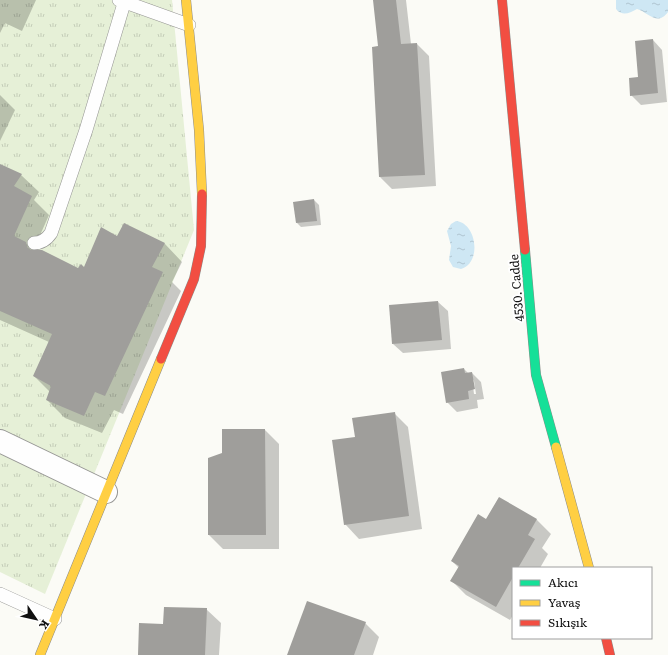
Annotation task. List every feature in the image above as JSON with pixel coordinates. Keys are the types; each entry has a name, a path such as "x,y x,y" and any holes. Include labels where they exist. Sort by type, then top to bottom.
{"street":[{"path":"40,655 194,279 202,246 203,213 199,130 186,0"},
{"name":"4530. Cadde","path":"502,0 536,375 589,567"},
{"path":"0,441 106,492"},
{"path":"606,639 610,655"}],"lane":[{"path":"34,243 42,242 52,233 86,130 123,1 189,25"},
{"path":"0,594 55,619"}],"green space":[{"path":"0,0 172,0 194,230 45,594 0,572"}],"water":[{"path":"616,0 668,0 668,12 660,18 652,17 637,9 624,14 616,9"},
{"path":"456,221 463,223 469,228 474,244 472,259 468,265 461,269 453,267 449,260 451,246 447,231 451,224"}],"building":[{"path":"373,0 396,0 401,44 417,43 425,175 379,177 372,47 378,46"},
{"path":"653,39 658,93 630,96 629,78 638,77 635,41"},
{"path":"0,164 22,174 14,186 32,196 14,236 26,242 27,247 31,250 42,250 78,268 81,264 84,267 101,227 117,236 124,223 165,243 152,267 163,272 105,396 95,392 84,416 46,400 51,386 33,376 52,334 0,311"},
{"path":"314,199 317,221 296,223 293,202"},
{"path":"438,301 442,340 392,344 389,305"},
{"path":"464,368 465,373 472,372 475,389 468,391 469,399 446,403 441,372"},
{"path":"395,412 409,516 344,525 332,440 355,437 352,418"},
{"path":"222,429 265,429 266,535 208,535 208,458 222,453"},
{"path":"499,497 537,519 528,535 535,539 519,567 512,567 512,579 496,607 450,581 459,566 451,561 478,514 486,519"},
{"path":"307,601 366,622 354,655 287,655"},
{"path":"164,607 207,608 205,655 138,655 139,623 163,624"}],"traffic: fast":[{"path":"525,250 536,375 556,447"}],"traffic: slow":[{"path":"186,0 199,130 202,194"},
{"path":"40,655 161,359"},
{"path":"556,447 589,567"}],"traffic: jam":[{"path":"502,0 525,250"},
{"path":"161,359 194,279 201,246 202,194"},
{"path":"606,639 610,655"}]}
